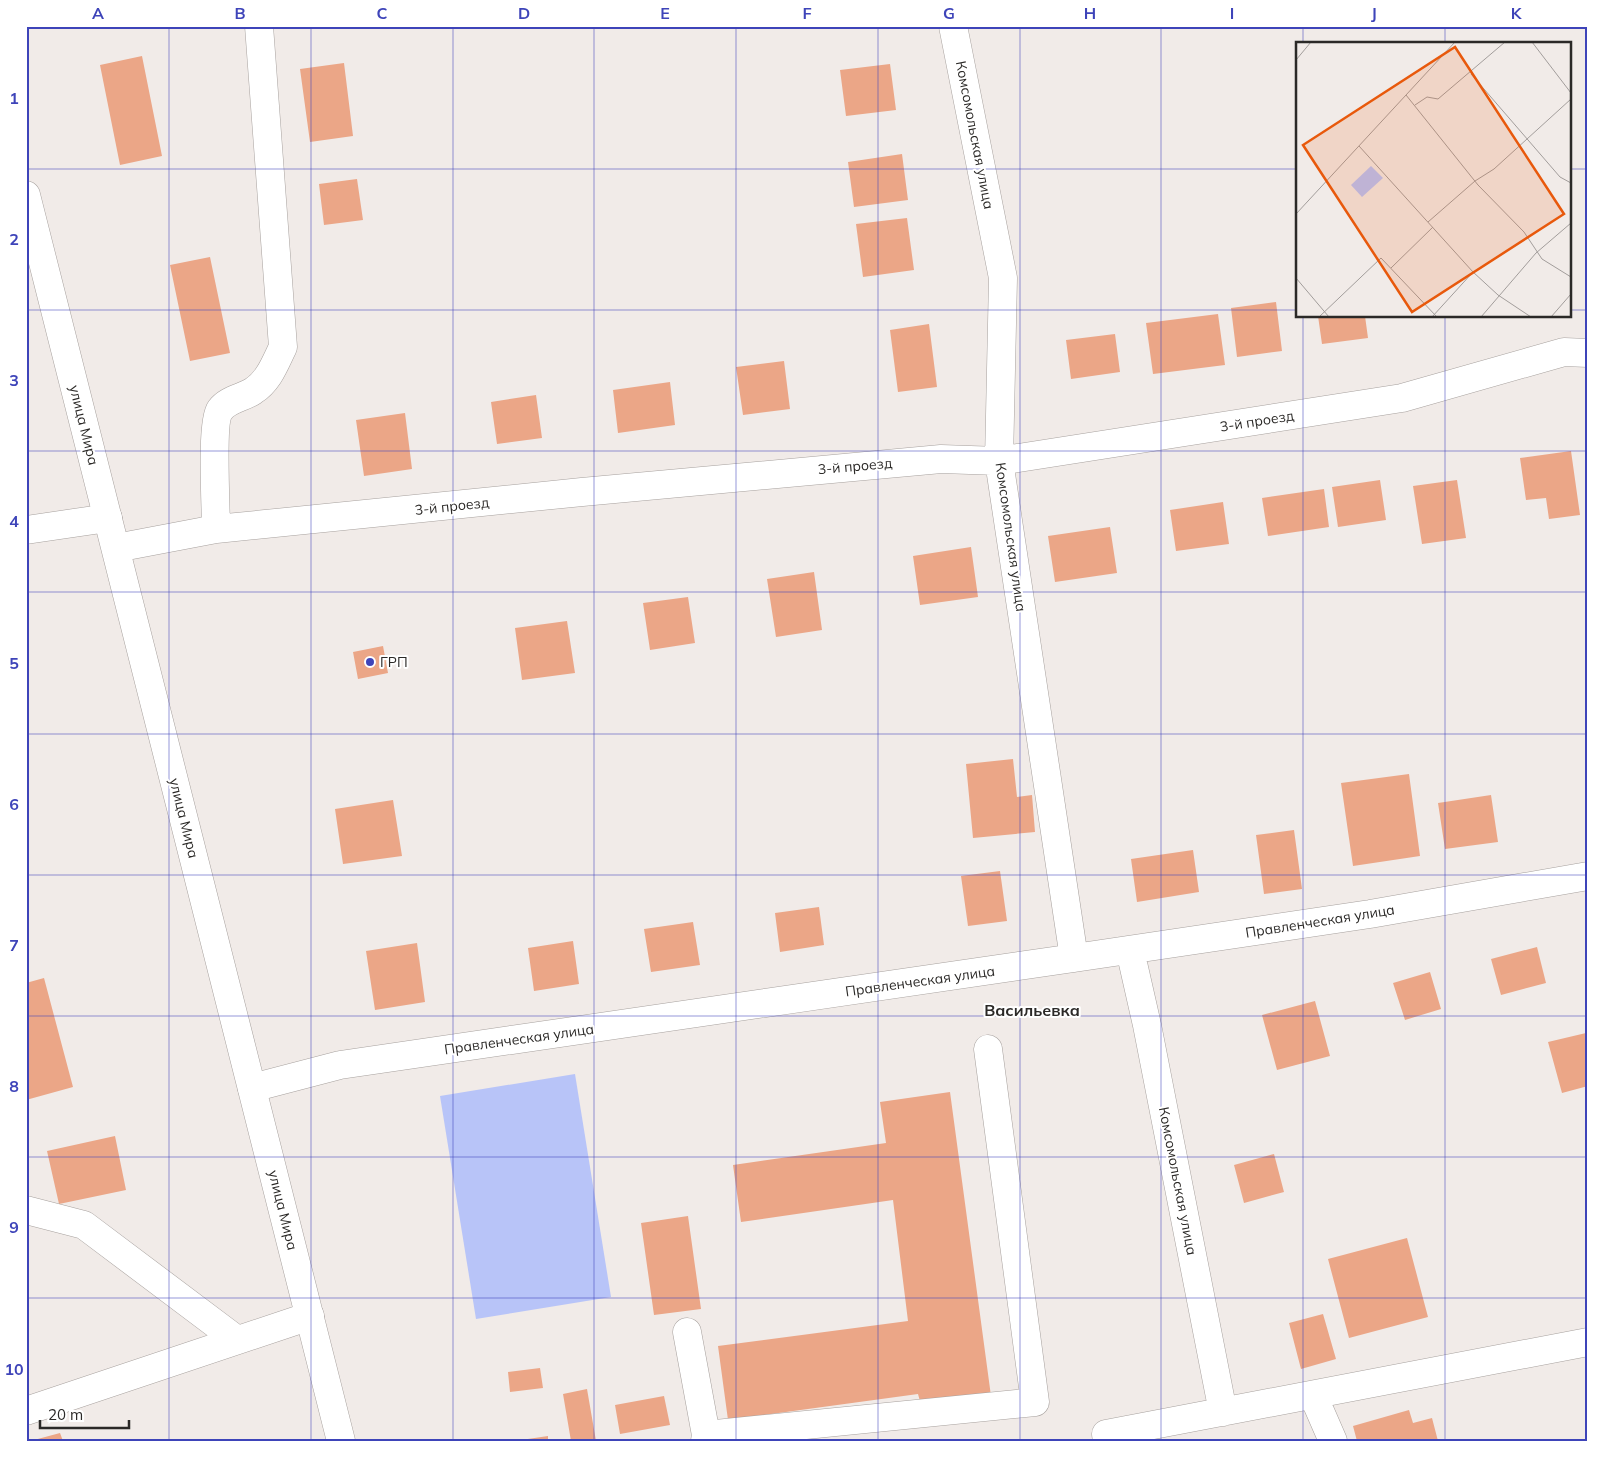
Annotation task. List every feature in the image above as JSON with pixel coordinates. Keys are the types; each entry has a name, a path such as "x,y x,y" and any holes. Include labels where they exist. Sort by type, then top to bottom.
{"street":[{"path":"216,529 214,428 219,411 232,400 254,391 271,374 282,347 259,26"},
{"name":"Комсомольская улица","path":"954,26 1003,278 999,461 1074,958"},
{"name":"улица Мира","path":"26,195 342,1441"},
{"name":"3-й проезд","path":"116,548 216,529 582,492 941,458 999,461 1402,398 1564,352 1588,352"},
{"path":"26,530 108,518"},
{"name":"Правленческая улица","path":"252,1088 340,1065 1370,914 1588,876"},
{"name":"Комсомольская улица","path":"1130,950 1147,1025 1223,1412"},
{"path":"687,1332 706,1438 1035,1402 988,1049"},
{"path":"26,1210 84,1225 237,1340"},
{"path":"26,1411 310,1316"},
{"path":"1107,1438 1223,1412 1588,1342"},
{"path":"1313,1395 1333,1441"}],"shaded area":[{"path":"575,1074 611,1297 476,1319 440,1096"}],"building":[{"path":"142,56 162,156 120,165 100,65"},
{"path":"344,63 353,136 310,142 300,69"},
{"path":"890,64 896,110 846,116 840,70"},
{"path":"902,154 908,200 854,207 848,162"},
{"path":"357,179 363,220 324,225 319,184"},
{"path":"907,218 914,270 863,277 856,224"},
{"path":"210,257 230,353 190,361 170,265"},
{"path":"1276,302 1282,351 1237,357 1231,308"},
{"path":"1218,314 1225,365 1153,374 1146,323"},
{"path":"1318,318 1365,318 1368,338 1322,344"},
{"path":"929,324 937,387 898,392 890,330"},
{"path":"1115,334 1120,372 1071,379 1066,340"},
{"path":"784,361 790,409 743,415 736,367"},
{"path":"670,382 675,425 618,433 613,390"},
{"path":"536,395 542,438 497,444 491,402"},
{"path":"405,413 412,469 364,476 356,420"},
{"path":"1571,451 1580,515 1549,519 1546,498 1526,500 1520,458"},
{"path":"1380,480 1386,520 1338,527 1332,487"},
{"path":"1457,480 1466,538 1422,544 1413,486"},
{"path":"1324,489 1329,527 1268,536 1262,498"},
{"path":"1223,502 1229,544 1176,551 1170,510"},
{"path":"1110,527 1117,573 1055,582 1048,536"},
{"path":"971,547 978,597 920,605 913,556"},
{"path":"814,572 822,630 776,637 767,579"},
{"path":"688,597 695,643 650,650 643,603"},
{"path":"567,621 575,673 522,680 515,628"},
{"name":"ГРП","path":"383,646 388,673 358,679 353,652"},
{"path":"1013,759 1017,797 1032,795 1035,832 973,838 966,764"},
{"path":"1409,774 1420,856 1353,866 1341,783"},
{"path":"1491,795 1498,842 1445,849 1438,803"},
{"path":"393,800 402,856 343,864 335,809"},
{"path":"1294,830 1302,889 1264,894 1256,835"},
{"path":"1193,850 1199,892 1137,902 1131,859"},
{"path":"1000,871 1007,921 968,926 961,876"},
{"path":"819,907 824,945 780,952 775,913"},
{"path":"693,922 700,965 651,972 644,929"},
{"path":"573,941 579,984 534,991 528,948"},
{"path":"417,943 425,1002 375,1010 366,951"},
{"path":"1537,947 1546,983 1501,995 1491,959"},
{"path":"1430,972 1441,1009 1405,1020 1393,983"},
{"path":"44,978 73,1087 26,1100 26,983"},
{"path":"1315,1001 1330,1056 1277,1070 1262,1015"},
{"path":"1586,1033 1588,1041 1588,1086 1562,1093 1548,1042"},
{"path":"950,1092 991,1396 921,1405 918,1394 728,1420 718,1346 908,1321 893,1200 741,1222 733,1165 886,1143 880,1102"},
{"path":"115,1136 126,1190 59,1204 47,1151"},
{"path":"1274,1154 1284,1192 1244,1203 1234,1165"},
{"path":"688,1216 701,1309 654,1315 641,1223"},
{"path":"1407,1238 1428,1317 1349,1338 1328,1259"},
{"path":"1323,1314 1336,1359 1301,1369 1289,1323"},
{"path":"540,1368 543,1388 510,1392 508,1372"},
{"path":"587,1389 596,1441 571,1441 563,1394"},
{"path":"664,1396 670,1425 620,1434 615,1405"},
{"path":"1409,1410 1413,1423 1432,1418 1438,1441 1357,1441 1353,1426"},
{"path":"60,1433 63,1441 34,1441 34,1440"},
{"path":"548,1436 548,1441 521,1441 521,1440"}],"place":[{"name":"ГРП","path":"370,662"}],"district":[{"name":"Васильевка","path":"1032,1010"}]}
